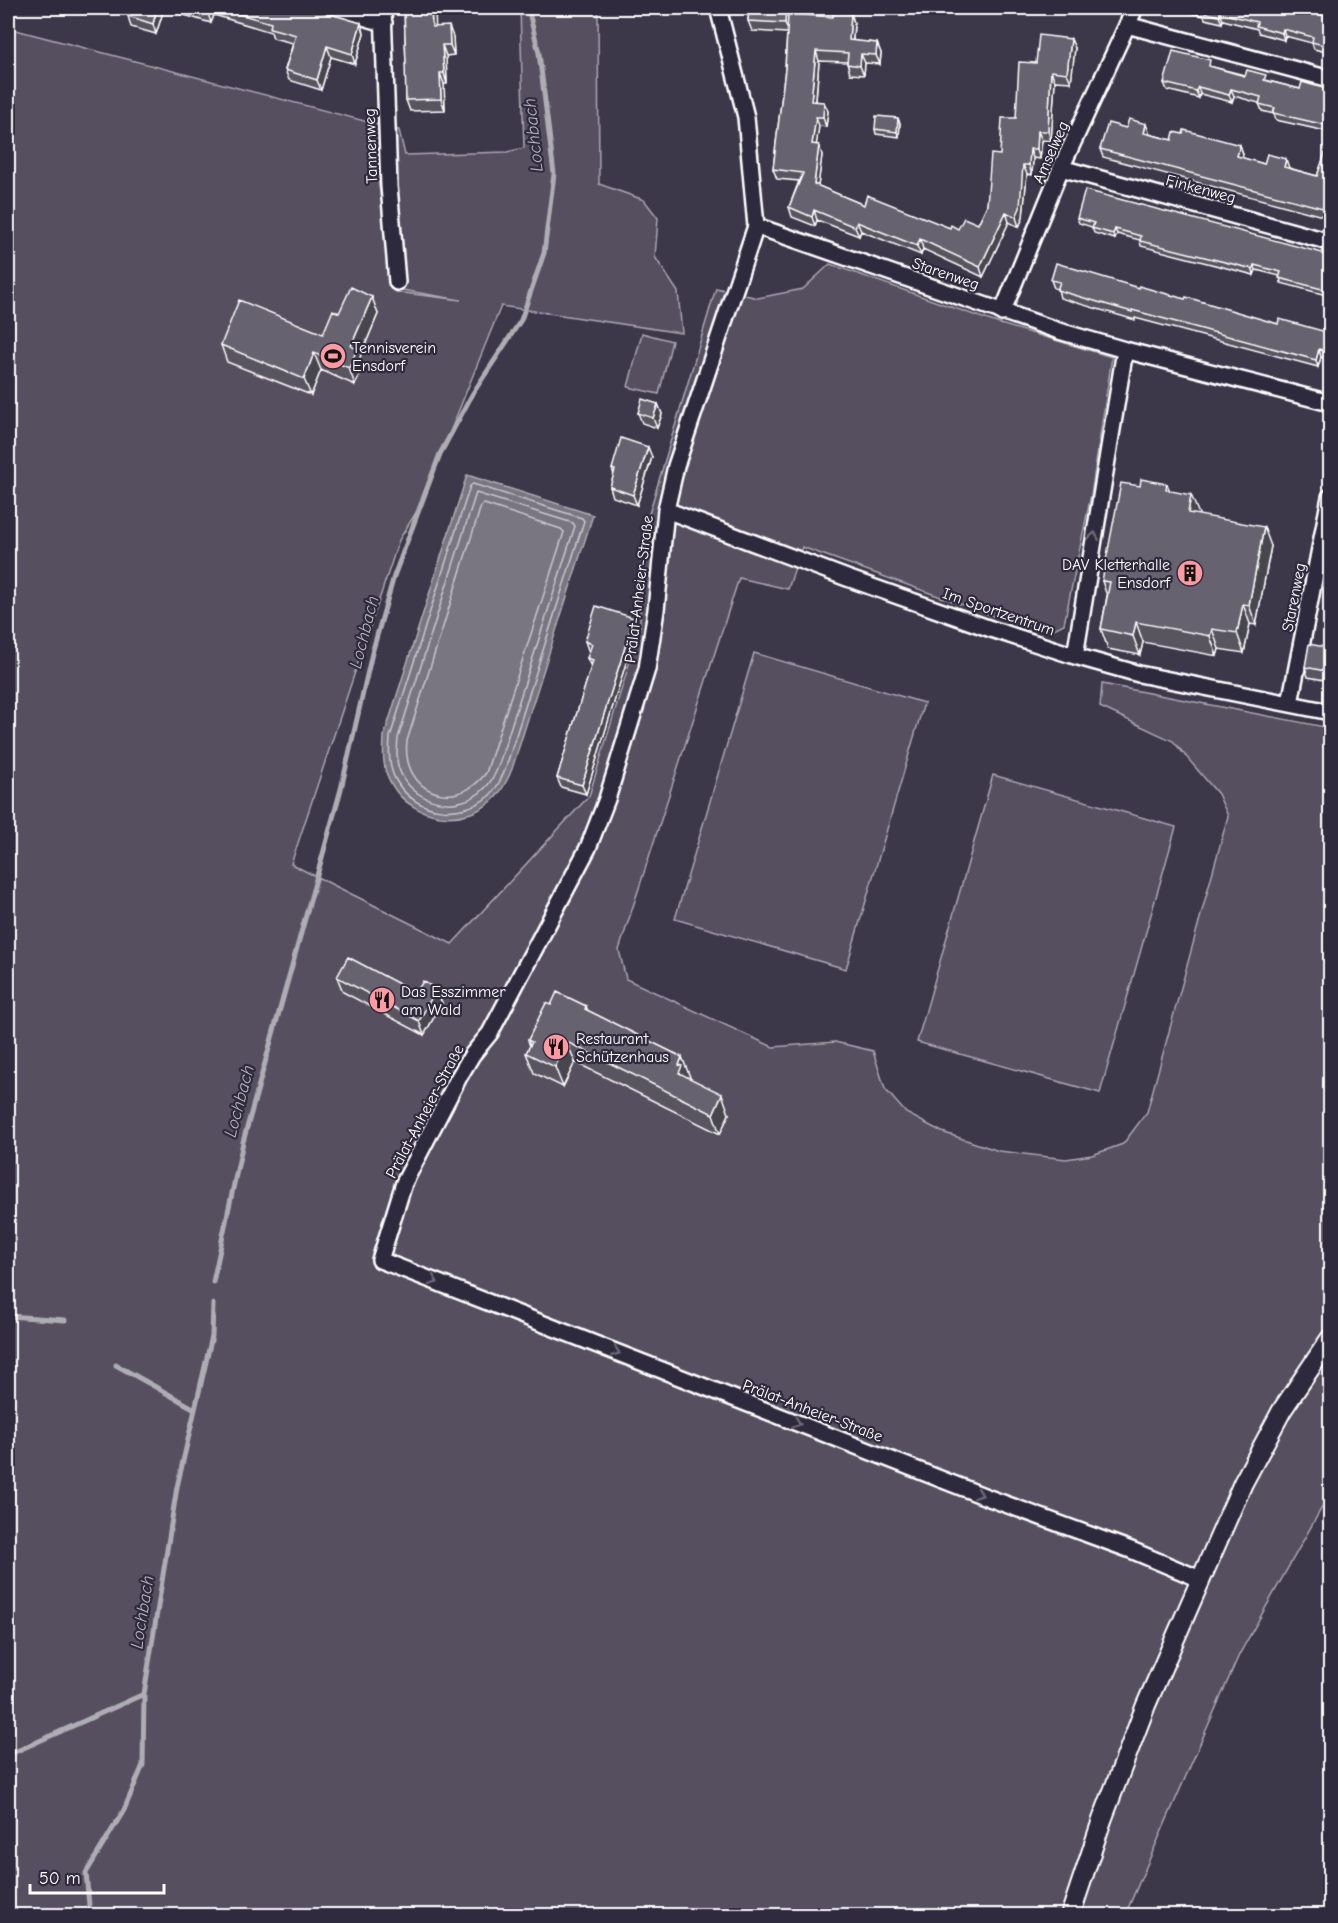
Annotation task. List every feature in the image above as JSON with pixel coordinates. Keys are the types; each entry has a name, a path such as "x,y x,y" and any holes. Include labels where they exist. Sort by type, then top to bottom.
{"street":[{"path":"332,8 383,15"},
{"name":"Prälat-Anheier-Straße","path":"718,8 746,117 756,226 676,466 666,510 656,610 647,669 607,799 588,848 489,1033 459,1077 404,1183 380,1260 989,1498 1131,1550 1200,1580"},
{"name":"Amselweg","path":"1002,313 1061,168 1135,8"},
{"name":"Tannenweg","path":"383,15 389,186 397,282"},
{"path":"1127,25 1330,79"},
{"name":"Finkenweg","path":"1061,168 1330,242"},
{"name":"Starenweg","path":"756,226 1002,313 1125,351 1330,403"},
{"path":"1075,656 1125,351"},
{"name":"Starenweg","path":"1290,703 1330,497"},
{"name":"Im Sportzentrum","path":"666,510 847,578 1075,656 1139,674 1330,712"},
{"path":"1315,580 1330,583"},
{"path":"1070,1916 1102,1820 1142,1716 1200,1580 1244,1483 1282,1410 1330,1339"}],"shaded area":[{"path":"520,8 598,8 599,184 644,200 658,218 655,257 678,292 682,333 501,306 420,506 399,540 291,864 452,944 589,796 640,628 640,574 649,514 716,288 758,298 803,289 830,264 997,323 1112,357 1091,495 1064,624 1052,630 1002,619 802,547 788,589 739,578 619,950 626,979 773,1047 835,1042 873,1051 885,1089 906,1113 942,1132 999,1151 1066,1159 1092,1155 1123,1144 1147,1112 1228,816 1218,794 1173,741 1100,707 1102,684 1330,728 1330,1493 1239,1655 1125,1915 8,1915 8,28 399,130 405,155 507,152 524,148","holes":["395,178 402,290 461,300 396,292 378,180"]},
{"path":"642,333 672,341 659,394 628,387"},
{"path":"754,653 924,703 846,969 675,919"},
{"path":"993,775 1176,827 1100,1093 917,1042"}],"water":[{"path":"467,475 593,515 507,780 496,797 484,807 456,816 441,816 426,813 413,806 401,797 392,785 383,755 384,736"}],"building":[{"path":"130,8 157,8 153,24 128,16"},
{"path":"190,8 209,8 208,13"},
{"path":"217,8 310,8 361,23 352,54 327,46 317,80 285,70 296,35 270,28 271,23"},
{"path":"404,8 431,8 432,27 449,26 450,45 442,45 444,73 440,73 441,99 406,100"},
{"path":"749,8 786,8 785,23 748,21"},
{"path":"1196,8 1304,8 1303,10 1330,17 1330,47 1312,42 1313,37 1283,29 1282,33 1256,26 1257,22 1220,13 1219,16 1202,12 1203,9"},
{"path":"834,12 851,13 849,40 877,43 876,55 861,54 860,66 847,64 848,53 816,51 811,101 824,102 823,117 816,117 812,144 819,145 814,184 864,205 867,195 950,228 951,225 958,229 964,218 978,224 987,205 991,154 1000,155 1002,118 1016,118 1019,62 1036,63 1039,35 1071,39 1067,73 1051,71 1048,131 1038,131 1037,149 1030,149 1029,165 1023,165 1020,208 1016,217 1006,212 980,267 920,239 917,246 857,222 855,227 814,210 812,217 789,207 803,173 773,169 785,69 788,14 833,17"},
{"path":"1173,51 1210,60 1209,66 1245,76 1247,70 1266,75 1264,80 1300,89 1302,82 1330,90 1330,126 1273,113 1275,108 1259,104 1261,97 1231,89 1229,95 1198,87 1196,91 1164,83"},
{"path":"876,116 898,118 897,132 875,129"},
{"path":"1129,119 1146,124 1144,133 1172,140 1174,132 1183,134 1184,130 1240,145 1237,156 1264,164 1267,154 1286,159 1284,167 1317,176 1329,142 1330,210 1100,149 1108,123 1126,128"},
{"path":"1085,190 1330,255 1330,291 1279,278 1281,272 1254,265 1253,269 1140,241 1141,236 1115,229 1113,234 1092,228 1094,223 1077,218"},
{"path":"1056,263 1139,288 1139,286 1185,299 1186,297 1278,324 1279,319 1330,333 1328,352 1319,349 1316,360 1057,290 1060,282 1051,280"},
{"path":"351,287 372,297 351,346 357,349 349,368 314,353 304,379 221,345 239,300 323,334 333,310 339,313"},
{"path":"642,399 658,404 653,418 638,413"},
{"path":"621,438 648,447 633,495 610,487 615,470 612,469"},
{"path":"1141,479 1167,484 1166,490 1191,495 1188,513 1264,527 1249,605 1243,604 1237,633 1212,629 1210,636 1136,622 1133,636 1101,629 1110,582 1102,581 1121,483 1140,486"},
{"path":"596,606 634,618 582,785 557,778 593,660 587,658 592,644 585,641"},
{"path":"1309,644 1330,648 1330,672 1305,667"},
{"path":"348,957 416,993 423,981 436,989 419,1021 337,977"},
{"path":"557,992 586,1006 585,1009 682,1057 679,1073 722,1094 713,1114 567,1042 555,1067 526,1053 532,1042 528,1040 546,1003 551,1005"}],"waterway":[{"name":"Lochbach","path":"213,1282 243,1142 341,789 372,653 394,576 440,454 473,393 521,320 544,253 554,174 539,53 528,8"},
{"name":"Lochbach","path":"90,1916 86,1873 124,1810 143,1765 144,1694 177,1487 212,1336 213,1304"},
{"path":"8,1316 65,1320"},
{"path":"116,1365 195,1409"},
{"path":"8,1755 144,1694"}],"place":[{"name":"Tennisverein Ensdorf","path":"333,356"},
{"name":"DAV Kletterhalle Ensdorf","path":"1190,573"},
{"name":"Das Esszimmer am Wald","path":"382,1000"},
{"name":"Restaurant Schützenhaus","path":"556,1047"}]}
